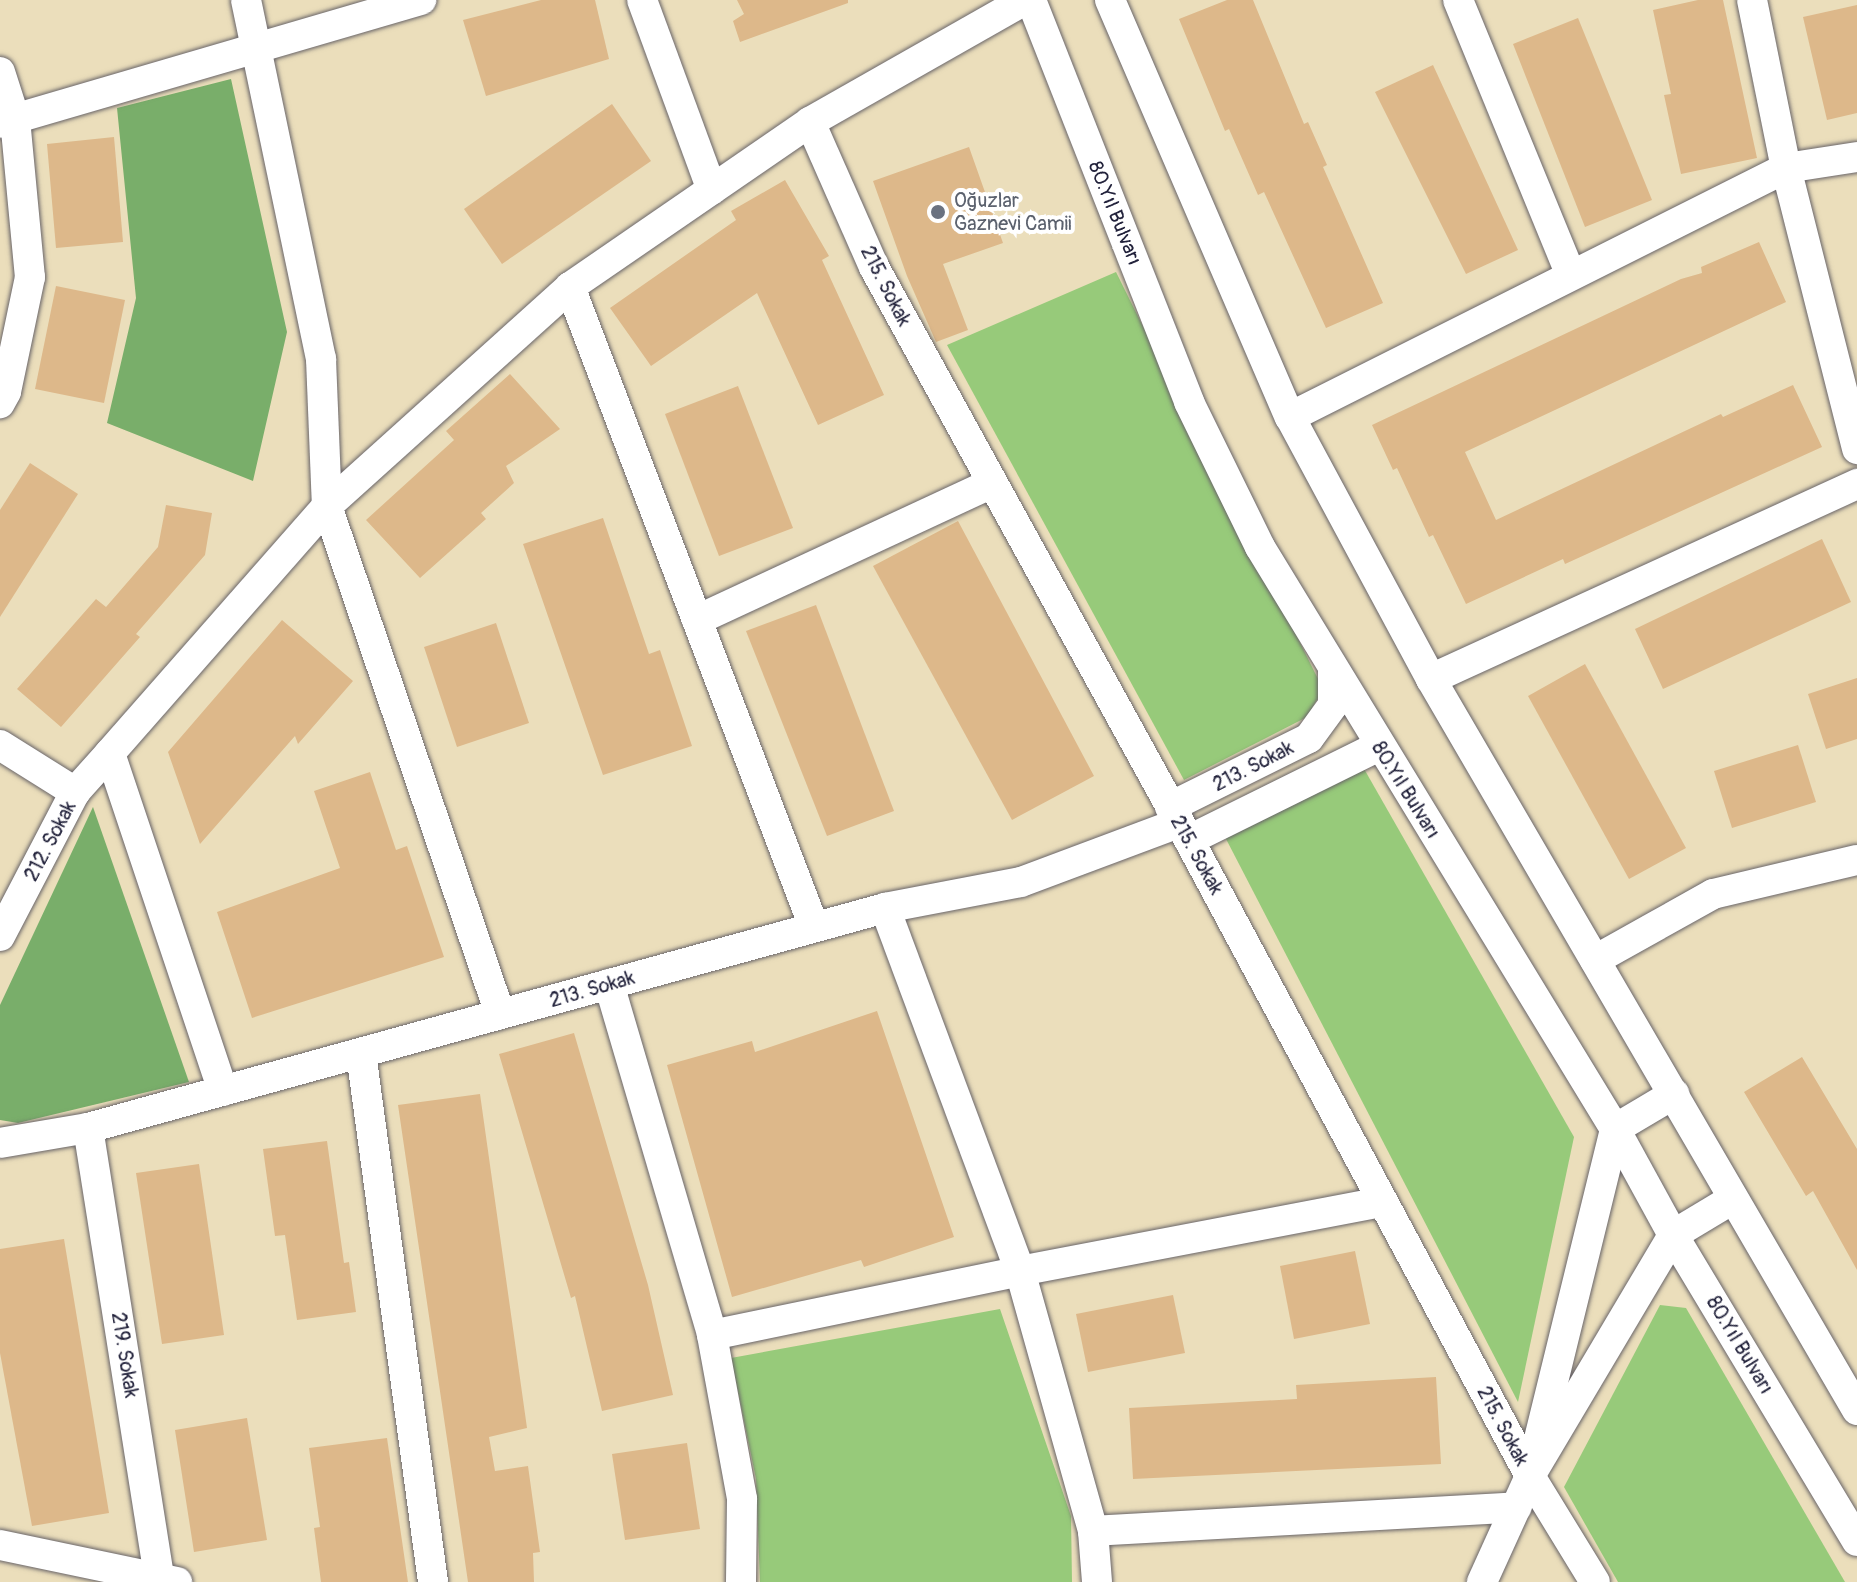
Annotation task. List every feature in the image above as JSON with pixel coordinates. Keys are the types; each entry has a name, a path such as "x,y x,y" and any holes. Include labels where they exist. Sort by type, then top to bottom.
{"street":[{"path":"246,0 321,359 327,506 500,1014"},
{"path":"8,121 421,0"},
{"path":"642,0 712,190"},
{"name":"212. Sokak","path":"0,936 75,792 327,506 570,287 810,122 1025,0"},
{"name":"80.Yıl Bulvarı","path":"1031,0 1189,402 1260,547 1615,1129 1673,1235 1857,1541"},
{"path":"1110,0 1290,417 1431,679 1857,1410"},
{"path":"1458,0 1571,275"},
{"path":"1752,0 1786,168 1857,449"},
{"path":"0,72 30,277 6,392 0,403"},
{"name":"215. Sokak","path":"810,122 874,267 1179,823 1530,1476 1595,1582"},
{"path":"1290,417 1786,168 1857,157"},
{"path":"570,287 814,927"},
{"path":"697,620 992,483"},
{"path":"1431,679 1857,484"},
{"name":"213. Sokak","path":"1179,823 1309,738 1333,705 1333,669"},
{"path":"0,745 75,792"},
{"name":"213. Sokak","path":"0,1143 88,1128 885,908 1021,882 1379,746"},
{"path":"110,753 223,1091"},
{"path":"1595,960 1713,894 1857,860"},
{"path":"885,908 1020,1271 1093,1531 1097,1582"},
{"path":"609,984 712,1335 742,1499 741,1582"},
{"path":"361,1053 433,1582"},
{"path":"1530,1476 1615,1129 1674,1094"},
{"name":"219. Sokak","path":"88,1128 166,1580"},
{"path":"1482,1582 1530,1476 1673,1235 1733,1199"},
{"path":"712,1335 1020,1271 1383,1202"},
{"path":"1093,1531 1516,1507"},
{"path":"0,1545 166,1580"}],"green space":[{"path":"231,79 287,332 253,481 107,423 136,298 117,108"},
{"path":"1116,272 1323,689 1307,717 1184,780 947,345"},
{"path":"1363,767 1574,1137 1518,1402 1225,837"},
{"path":"93,807 189,1082 18,1123 0,1120 0,1005"},
{"path":"1660,1305 1686,1308 1845,1582 1618,1582 1564,1487"},
{"path":"1000,1309 1071,1516 1072,1582 760,1582 756,1479 731,1358"}],"building":[{"path":"541,0 595,0 609,59 486,96 463,20"},
{"path":"737,0 848,0 848,3 740,42 733,21 744,14"},
{"path":"1227,0 1253,0 1304,124 1308,122 1327,165 1323,167 1383,303 1326,328 1264,192 1258,195 1229,129 1225,131 1179,19"},
{"path":"1698,0 1723,0 1757,158 1681,174 1664,95 1671,94 1653,10"},
{"path":"1857,5 1857,113 1827,120 1803,17"},
{"path":"1578,18 1652,200 1585,227 1513,44"},
{"path":"1433,65 1518,250 1466,274 1375,92"},
{"path":"612,104 651,161 502,264 464,209"},
{"path":"114,137 123,242 56,248 47,144"},
{"name":"Oğuzlar Gaznevi Camii","path":"969,147 1003,243 943,264 968,330 936,342 907,276 873,181"},
{"path":"785,180 829,256 822,260 884,395 818,425 757,293 651,366 610,308 736,220 731,211"},
{"path":"1759,242 1786,302 1465,452 1496,520 1721,414 1723,417 1793,385 1822,447 1565,564 1563,559 1466,604 1433,535 1429,537 1397,468 1393,470 1372,425 1681,279 1702,273 1701,267"},
{"path":"56,286 125,300 104,403 35,389"},
{"path":"510,374 560,429 506,466 514,483 481,513 486,519 420,578 366,520 454,440 446,431"},
{"path":"738,386 793,528 719,556 665,414"},
{"path":"30,463 78,494 0,617 0,510"},
{"path":"166,505 212,513 205,555 136,634 140,637 61,727 17,689 96,599 106,607 158,547"},
{"path":"603,518 649,654 660,650 692,746 603,775 523,544"},
{"path":"958,521 1094,776 1012,820 873,566"},
{"path":"1822,539 1851,602 1663,689 1635,629"},
{"path":"816,605 894,811 827,836 746,631"},
{"path":"282,620 353,681 298,744 295,736 200,844 168,752"},
{"path":"496,623 529,723 457,747 424,647"},
{"path":"1585,664 1686,848 1629,879 1528,696"},
{"path":"1857,678 1857,739 1826,749 1808,694"},
{"path":"1798,745 1816,802 1732,828 1714,771"},
{"path":"370,772 396,850 407,846 444,957 252,1018 217,912 340,868 314,791"},
{"path":"877,1011 954,1237 864,1267 861,1260 732,1297 667,1065 752,1041 755,1052"},
{"path":"574,1033 648,1285 673,1395 602,1411 575,1296 571,1298 499,1054"},
{"path":"1802,1057 1857,1149 1857,1270 1813,1191 1806,1196 1744,1092"},
{"path":"480,1094 527,1428 489,1437 495,1471 528,1466 540,1552 533,1553 534,1582 468,1582 398,1105"},
{"path":"327,1141 344,1263 349,1262 356,1312 297,1320 285,1235 275,1236 263,1149"},
{"path":"199,1164 224,1335 162,1344 136,1173"},
{"path":"64,1239 109,1513 32,1526 0,1353 0,1249"},
{"path":"1355,1251 1370,1324 1294,1339 1280,1266"},
{"path":"1173,1295 1185,1353 1088,1372 1076,1314"},
{"path":"1436,1377 1441,1464 1133,1479 1129,1408 1297,1399 1296,1385"},
{"path":"247,1418 267,1540 194,1552 175,1430"},
{"path":"387,1438 408,1582 321,1582 314,1528 320,1527 309,1448"},
{"path":"687,1443 700,1529 625,1540 612,1454"}],"place":[{"name":"Oğuzlar Gaznevi Camii","path":"938,212"}]}
